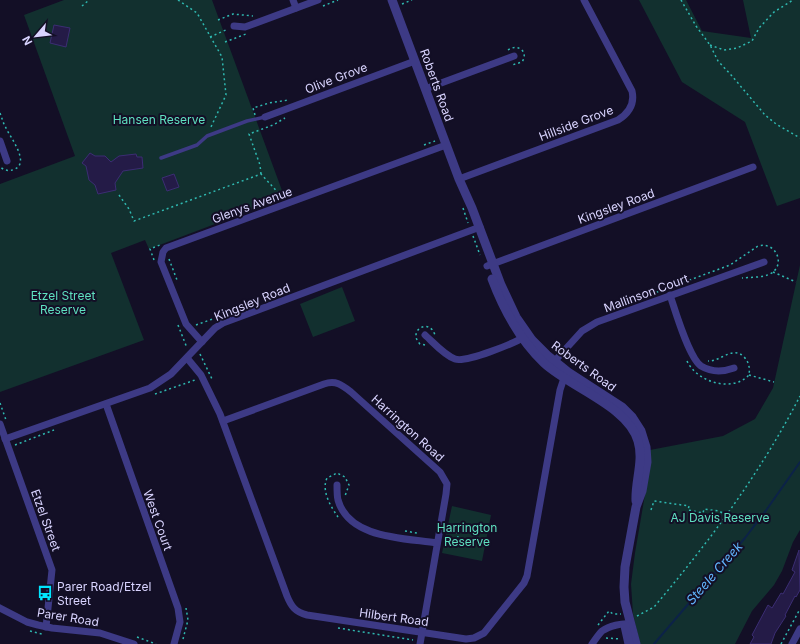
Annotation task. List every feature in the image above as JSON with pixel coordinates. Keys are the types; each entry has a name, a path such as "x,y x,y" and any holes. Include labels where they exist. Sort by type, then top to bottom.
{"street":[{"path":"293,0 296,8"},
{"path":"234,26 245,27 318,0"},
{"name":"Roberts Road","path":"392,0 458,179 472,208 475,229 490,265 525,336 542,350 552,364 566,375 622,407 632,417 641,431 646,447 647,462 642,491 636,507 625,567 622,606 623,618 636,644"},
{"name":"Hillside Grove","path":"458,179 618,120 627,112 633,100 631,88 584,0"},
{"path":"425,89 514,56"},
{"name":"Olive Grove","path":"265,117 415,61"},
{"path":"0,141 7,161"},
{"name":"Glenys Avenue","path":"202,342 186,324 164,269 161,256 166,248 446,145"},
{"name":"Kingsley Road","path":"490,265 753,167"},
{"name":"Kingsley Road","path":"5,439 156,385 171,374 187,358 198,351 202,342 215,328 223,323 475,229"},
{"name":"Mallinson Court","path":"552,364 582,331 592,325 670,295 764,262"},
{"path":"670,295 689,348 700,365 720,372 734,368"},
{"path":"425,335 449,356 457,360 471,358 525,336"},
{"name":"Hilbert Road","path":"187,358 202,375 223,421 292,607 298,612 307,616 466,639 481,636 488,630 526,579 560,390 566,375"},
{"name":"Harrington Road","path":"223,421 327,383 336,382 344,385 437,469 443,476 447,484 447,489 422,633 416,642"},
{"name":"West Court","path":"106,404 178,608 180,622 174,644"},
{"name":"Etzel Street","path":"4,424 5,439 52,570 46,627"},
{"path":"336,485 341,508 354,524 364,530 377,534 437,543"},
{"name":"Parer Road","path":"0,608 27,622 46,627 100,633 134,644"},
{"path":"594,641 605,633 626,622"},
{"name":"Roberts Road","path":"626,622 629,644"},
{"path":"792,644 800,629"}],"lane":[{"path":"161,158 197,145 207,136 247,121 265,117"}],"path":[{"path":"82,6 89,0"},
{"path":"178,0 197,13 222,57 226,94 207,136"},
{"path":"401,0 402,4 412,0"},
{"path":"681,0 696,26 710,45 718,61 765,115 776,124 800,138"},
{"path":"710,45 724,50 736,48 752,41 759,28 774,12 793,0"},
{"path":"218,20 233,14 253,16"},
{"path":"210,37 234,26"},
{"path":"0,113 21,160 20,164 14,169 4,169 0,166"},
{"path":"261,174 260,164 249,134 273,125 285,118"},
{"path":"460,203 475,229 481,257"},
{"path":"168,255 179,286"},
{"path":"773,272 796,282"},
{"path":"430,347 418,342 416,335 417,332 422,327 429,327 434,331 435,336"},
{"path":"203,350 198,351 212,381"},
{"path":"686,359 696,373 707,380 718,383 738,383 749,375 749,365 742,354 736,352 730,353 712,361 708,361 703,358"},
{"path":"749,375 774,382"},
{"path":"150,396 197,380"},
{"path":"622,606 626,622 654,607 727,515 756,474 800,396"},
{"path":"0,403 4,424"},
{"path":"17,451 15,444 58,429"},
{"path":"338,517 328,500 325,488 327,478 336,473 346,477 348,485 345,501"},
{"path":"650,510 654,501 689,506 688,510 703,513 704,509 719,511 727,515"},
{"path":"449,522 448,528 462,525 468,526 476,538"},
{"path":"453,528 456,530 458,537"},
{"path":"399,530 419,533"},
{"path":"781,644 800,609"},
{"path":"332,627 416,642"},
{"path":"131,635 156,644"}],"green space":[{"name":"Hansen Reserve","path":"64,0 212,0 284,196 276,201 149,249 145,240 111,253 144,340 0,392 0,184 75,156 24,15"},
{"path":"639,0 686,0 702,31 751,38 743,0 800,0 800,198 777,206 745,122 682,82"},
{"name":"AJ Davis Reserve","path":"800,265 800,530 793,542 782,571 774,585 752,611 735,644 640,644 633,614 631,584 650,465 650,450 723,436 755,419 773,388"},
{"path":"342,287 355,321 313,337 300,304"},
{"name":"Harrington Reserve","path":"452,506 491,515 482,561 442,553"}],"building":[{"path":"54,25 70,28 66,47 50,43"},
{"path":"90,153 95,156 105,156 111,162 119,156 136,154 137,157 142,157 143,168 123,171 115,183 116,190 98,194 95,185 89,180 86,166 82,163"},
{"path":"174,174 179,187 167,191 162,178"},
{"path":"799,550 800,590 796,597 795,596 785,615 786,616 775,633 771,644 750,644 754,637 752,635 768,605 772,608 781,593 783,594 795,572 792,570"}],"waterway":[{"name":"Steele Creek","path":"654,644 745,538 800,462"}],"place":[{"name":"Parer Road/Etzel Street","path":"45,593"}],"park label":[{"name":"Etzel Street Reserve","path":"63,302"}]}
